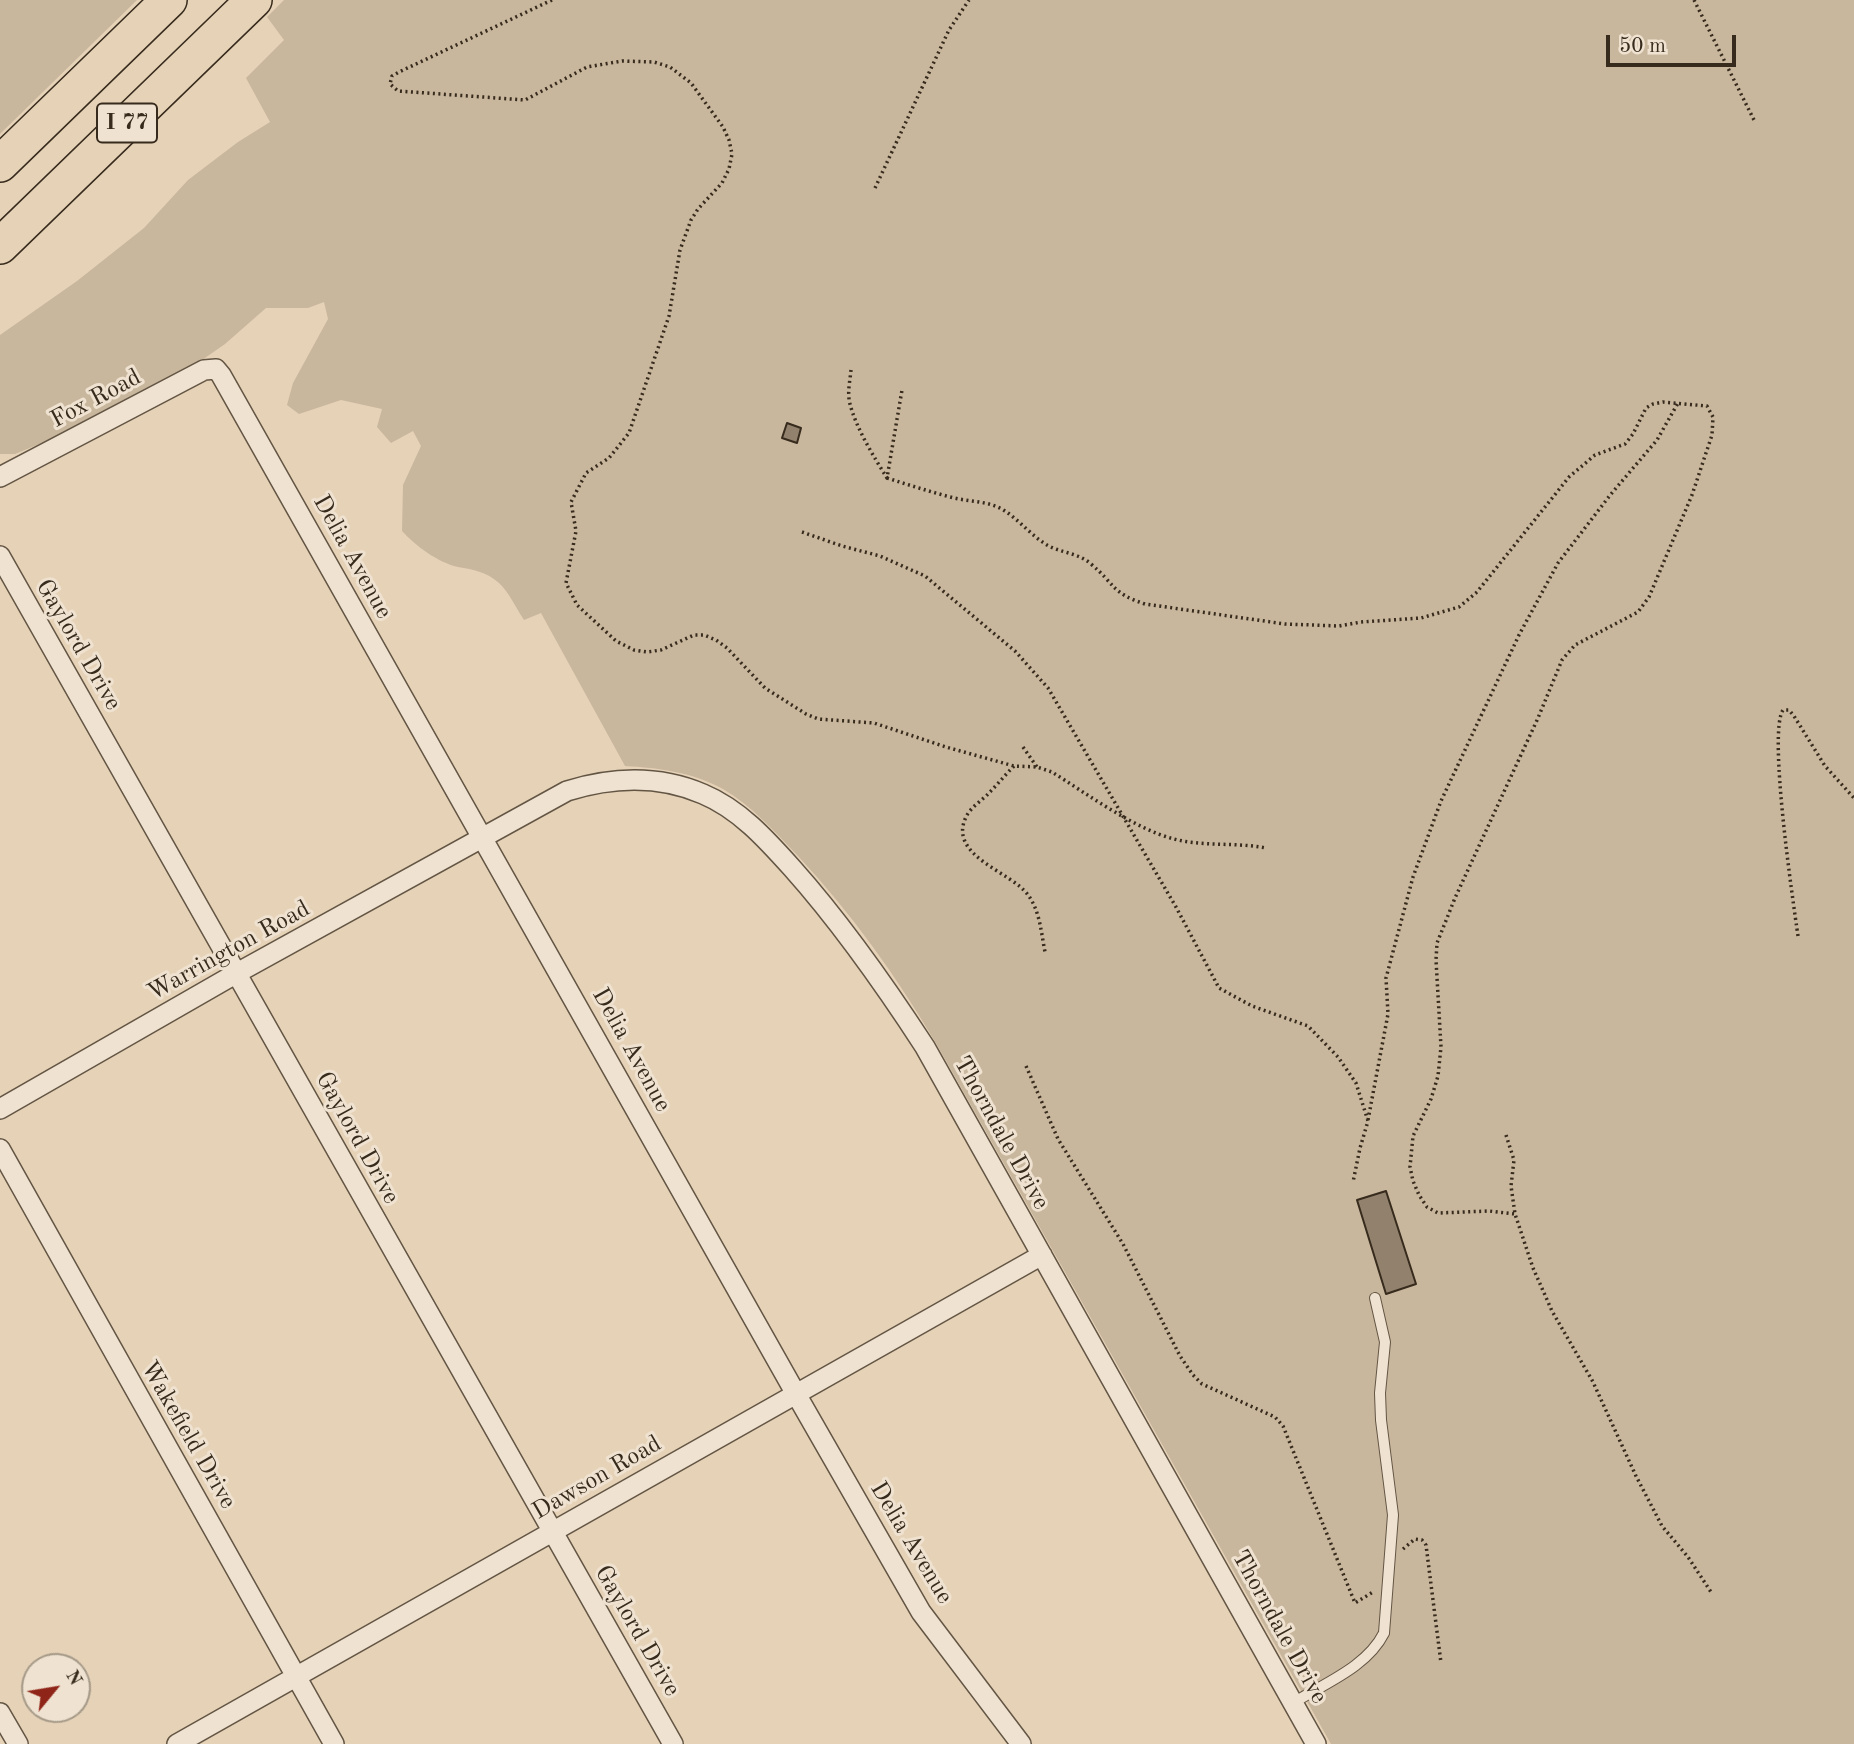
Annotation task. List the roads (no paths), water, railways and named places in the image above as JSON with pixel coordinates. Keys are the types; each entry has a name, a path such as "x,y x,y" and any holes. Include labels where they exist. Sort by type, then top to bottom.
{"highway":[{"name":"I 77","path":"0,164 169,0"},
{"name":"I 77","path":"0,246 254,0"}],"street":[{"name":"Fox Road","path":"0,477 204,370 216,369"},
{"name":"Delia Avenue","path":"216,369 921,1612 1021,1744"},
{"name":"Gaylord Drive","path":"0,556 673,1744"},
{"name":"Thorndale Drive","path":"483,836 567,791 600,782 630,779 660,781 702,794 725,806 769,843 819,898 883,983 925,1047 1316,1744"},
{"name":"Warrington Road","path":"0,1109 483,836"},
{"name":"Wakefield Drive","path":"0,1149 334,1744"},
{"name":"Dawson Road","path":"177,1744 1042,1255"},
{"path":"0,1713 18,1744"}],"lane":[{"path":"1293,1703 1360,1662 1378,1645 1384,1633 1392,1504 1381,1420 1380,1393 1385,1342 1375,1298"}]}
